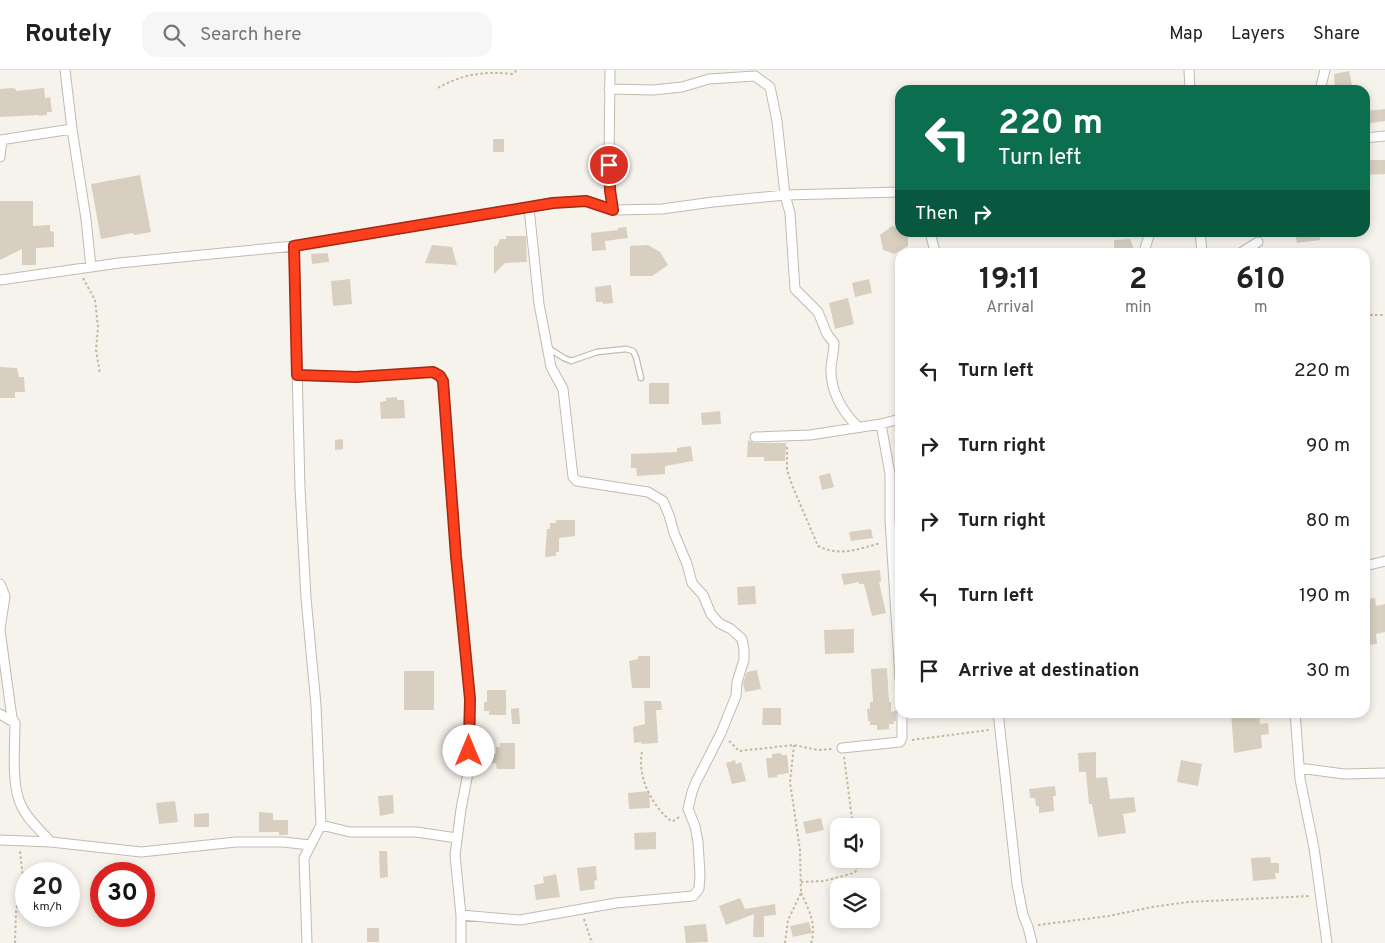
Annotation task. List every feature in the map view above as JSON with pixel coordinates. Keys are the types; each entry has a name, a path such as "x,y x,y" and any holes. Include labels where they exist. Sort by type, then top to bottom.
{"street":[{"path":"65,70 91,267"},
{"path":"610,70 610,182 613,210"},
{"path":"1189,70 1190,85"},
{"path":"1321,85 1325,70"},
{"path":"609,89 653,90 682,87 709,80 755,76 770,87 777,120 785,196 790,213 795,289 818,312 827,334 834,343 831,367 834,389 845,413 858,427"},
{"path":"0,157 1,140 72,129"},
{"path":"1370,138 1385,136"},
{"path":"0,280 77,268 294,246 553,203 586,201 613,210 662,210 713,202 785,196 895,192"},
{"path":"460,916 520,920 581,908 616,903 682,898 696,894 699,889 700,875 698,842 695,826 688,809 696,782 722,733 736,696 737,682 744,660 742,639 731,629 719,623 711,614 703,595 692,583 664,501 648,492 577,481 573,476 563,389 551,367 539,304 529,208"},
{"path":"1248,248 1258,242"},
{"path":"294,246 300,498 306,598 316,705 321,825 304,858 307,943"},
{"path":"297,375 356,377 433,372 440,376 443,381 456,556 470,699 468,738 470,763 455,855 461,943"},
{"path":"755,437 788,437 880,424 895,420"},
{"path":"880,424 890,474 891,541 895,602"},
{"path":"1370,565 1385,561"},
{"path":"0,584 5,596 0,630 12,718 15,723 16,790 20,805 28,818 50,842"},
{"path":"0,714 15,723"},
{"path":"842,748 900,742 902,738 902,718"},
{"path":"998,718 1017,884 1023,915 1032,943"},
{"path":"1295,718 1299,768 1314,848 1327,943"},
{"path":"1299,768 1344,774 1385,773"},
{"path":"321,825 350,832 416,832 457,838"},
{"path":"0,840 50,842 141,852 236,842 283,842 310,845"}],"lane":[{"path":"547,347 571,361 597,352 626,348 633,351 641,378"}],"path":[{"path":"438,88 454,79 493,72 513,74 518,70"},
{"path":"77,268 95,300 98,327 96,350 100,374"},
{"path":"1370,315 1385,315"},
{"path":"788,437 787,470 818,546 826,550 841,552 891,541"},
{"path":"900,742 999,729"},
{"path":"722,733 734,748 739,751 794,745 818,750 842,748 852,818"},
{"path":"794,745 790,782 800,850 801,893 812,920 814,934 811,943"},
{"path":"642,752 642,776 657,806 665,816 673,821 688,809"},
{"path":"15,943 16,912 23,878 19,841"},
{"path":"801,882 824,881 854,873 857,868"},
{"path":"785,943 788,920 801,893"},
{"path":"1028,926 1109,916 1188,902 1321,896"},
{"path":"581,908 592,943"}],"building":[{"path":"1349,71 1352,85 1335,85 1334,74"},
{"path":"44,88 45,98 50,97 52,112 39,116 0,117 0,89 16,89 16,91"},
{"path":"1385,109 1385,121 1370,123 1370,110"},
{"path":"493,139 504,139 504,152 493,152"},
{"path":"1370,160 1385,160 1385,174 1370,175"},
{"path":"140,175 151,232 134,235 133,233 101,239 91,184"},
{"path":"0,201 33,201 33,226 50,225 50,231 54,232 54,247 36,248 36,265 22,265 22,249 0,260"},
{"path":"892,226 895,227 895,237 908,237 908,246 895,248 894,254 883,250 880,235"},
{"path":"626,227 628,238 605,241 606,250 592,251 591,233 618,230 618,228"},
{"path":"506,236 526,236 527,262 505,263 494,274 494,246 497,246 500,239 506,239"},
{"path":"1296,237 1320,237 1320,240 1297,243"},
{"path":"1130,239 1133,248 1114,248 1114,240"},
{"path":"432,245 452,247 457,265 425,263"},
{"path":"648,245 660,252 668,265 652,276 630,276 630,246"},
{"path":"328,253 329,262 312,264 311,254"},
{"path":"350,279 352,304 333,306 331,281"},
{"path":"869,279 872,293 855,297 852,283"},
{"path":"611,285 613,303 603,304 603,302 596,302 595,287"},
{"path":"848,298 854,324 835,329 829,303"},
{"path":"0,367 17,368 19,377 24,377 25,392 15,392 15,398 0,398"},
{"path":"649,383 669,383 669,404 649,404"},
{"path":"397,397 397,400 404,400 405,418 381,419 380,402 386,401 386,398"},
{"path":"720,411 721,424 702,425 701,413"},
{"path":"343,439 343,449 335,450 335,440"},
{"path":"748,440 755,443 786,443 785,461 764,461 764,457 747,457"},
{"path":"691,446 693,461 665,466 665,474 637,476 636,468 631,468 631,454 677,452 677,448"},
{"path":"830,473 834,487 822,490 819,476"},
{"path":"556,520 575,520 575,536 559,538 559,552 556,552 556,556 545,557 547,529 550,529 550,523 556,523"},
{"path":"871,529 873,538 851,541 849,532"},
{"path":"880,570 881,582 879,582 886,613 872,616 864,584 859,584 859,582 844,585 841,574"},
{"path":"755,586 756,604 738,605 737,587"},
{"path":"1375,598 1376,606 1385,604 1385,632 1376,634 1377,644 1370,645 1370,599"},
{"path":"854,629 854,653 825,654 824,630"},
{"path":"638,656 650,656 650,688 632,688 629,661 638,659"},
{"path":"887,668 889,702 891,702 891,712 895,711 896,718 894,724 889,724 889,729 877,730 877,725 870,725 870,721 868,721 867,709 870,709 870,702 873,702 871,669"},
{"path":"757,670 761,689 745,692 743,683 747,672"},
{"path":"404,671 434,671 434,710 404,710"},
{"path":"487,690 506,690 506,715 489,715 489,711 484,711 484,702 487,702"},
{"path":"644,701 661,701 662,710 656,710 658,743 634,743 633,727 645,724"},
{"path":"519,708 520,724 512,724 511,709"},
{"path":"763,708 781,708 781,725 762,725"},
{"path":"1231,718 1260,718 1260,724 1268,723 1269,734 1261,735 1262,748 1234,753"},
{"path":"500,743 515,743 515,769 497,769 496,763 492,763 492,754 496,754 496,747 500,747"},
{"path":"1096,752 1096,778 1107,777 1110,799 1134,797 1136,812 1123,814 1126,833 1098,837 1092,804 1089,804 1086,772 1079,772 1078,753"},
{"path":"781,753 781,755 787,755 789,773 768,778 766,758 772,758 772,754"},
{"path":"735,760 736,764 741,762 746,781 732,784 726,763"},
{"path":"1181,760 1202,764 1198,786 1177,782"},
{"path":"1055,786 1056,796 1053,796 1054,811 1039,813 1039,806 1036,806 1035,798 1030,798 1029,789"},
{"path":"649,791 650,808 629,809 628,793"},
{"path":"393,795 394,813 380,816 378,796"},
{"path":"175,801 178,822 159,824 156,803"},
{"path":"259,812 273,813 273,820 288,820 288,835 279,835 279,832 259,832"},
{"path":"209,813 209,827 194,827 194,814"},
{"path":"821,818 824,830 806,834 803,822"},
{"path":"656,832 656,849 635,850 634,833"},
{"path":"379,851 387,851 388,877 380,878"},
{"path":"1270,857 1271,863 1279,863 1279,873 1275,873 1276,879 1253,881 1251,858"},
{"path":"596,866 597,880 594,881 595,889 580,891 577,868"},
{"path":"556,874 560,897 536,900 534,885 544,883 543,877"},
{"path":"740,898 745,909 775,904 776,915 764,916 764,937 753,937 754,914 726,925 719,906"},
{"path":"809,922 812,933 793,937 790,926"},
{"path":"706,924 708,942 686,943 684,926"},
{"path":"367,928 379,928 379,942 367,942"}],"route":[{"path":"469,751 470,699 456,556 446,399 443,381 440,376 433,372 356,377 297,375 294,246 553,203 586,201 613,210 609,165"}]}
